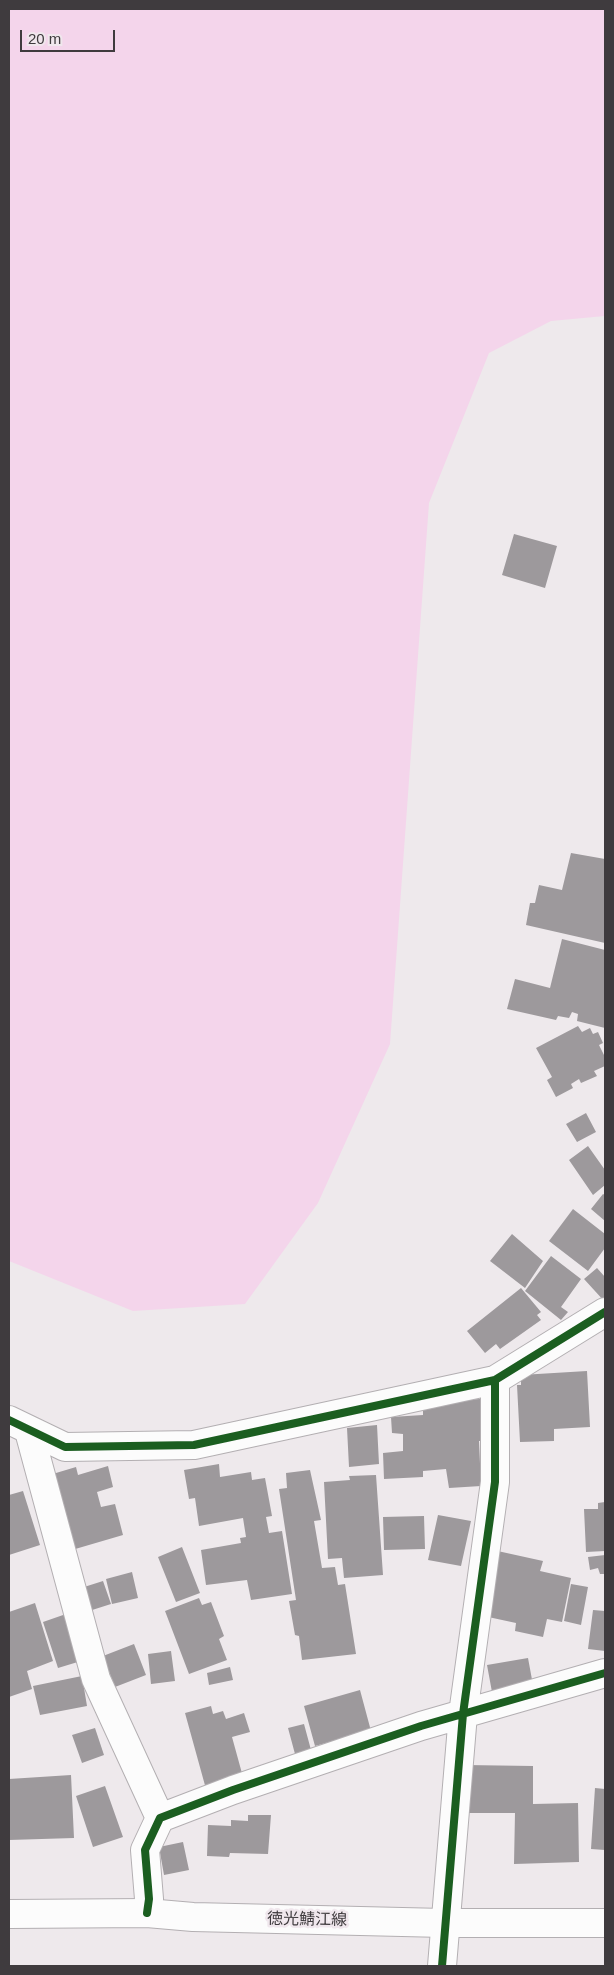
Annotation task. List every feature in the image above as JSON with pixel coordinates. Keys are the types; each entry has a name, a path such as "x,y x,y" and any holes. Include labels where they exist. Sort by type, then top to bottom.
{"street":[{"path":"19,1426 65,1447 194,1444 494,1380 605,1312"},
{"path":"442,1966 444,1923 463,1714 495,1482 494,1380"},
{"path":"19,1426 96,1679 160,1818"},
{"path":"147,1913 145,1850 160,1818 233,1790 421,1726 605,1673"},
{"name":"徳光鯖江線","path":"9,1914 147,1913 194,1917 444,1923 605,1923"}],"shaded area":[{"path":"9,9 605,9 605,316 551,321 489,353 429,503 390,1044 318,1203 245,1304 133,1311 9,1261"}],"building":[{"path":"514,534 557,546 545,588 502,575"},
{"path":"571,853 605,859 605,943 526,925 530,903 535,903 539,885 562,890"},
{"path":"562,939 605,950 605,1028 577,1021 578,1014 572,1012 569,1018 558,1016 556,1020 507,1009 515,979 550,988"},
{"path":"578,1026 582,1032 590,1028 593,1034 598,1032 603,1043 599,1045 605,1057 605,1066 594,1071 597,1076 581,1083 579,1079 571,1084 573,1088 556,1097 547,1080 552,1077 536,1048"},
{"path":"586,1113 596,1132 577,1142 566,1124"},
{"path":"588,1146 605,1170 605,1185 593,1195 569,1160"},
{"path":"603,1194 605,1195 605,1221 591,1209"},
{"path":"573,1209 605,1234 605,1248 588,1271 549,1241"},
{"path":"512,1234 543,1261 525,1288 490,1261"},
{"path":"551,1256 581,1279 561,1307 568,1312 561,1320 525,1291"},
{"path":"597,1268 605,1277 605,1302 584,1279"},
{"path":"521,1288 541,1312 537,1315 541,1320 500,1349 496,1344 485,1353 467,1331"},
{"path":"587,1371 590,1427 554,1429 554,1441 520,1442 517,1385 521,1385 521,1375"},
{"path":"480,1399 483,1441 479,1441 481,1486 449,1488 446,1469 423,1471 423,1477 384,1479 383,1453 403,1451 403,1434 392,1433 391,1417 423,1415 423,1407 444,1406 444,1401"},
{"path":"377,1425 379,1464 349,1467 347,1428"},
{"path":"219,1464 220,1477 251,1472 252,1480 265,1478 272,1516 266,1517 269,1533 282,1531 292,1594 251,1600 247,1580 206,1585 201,1550 241,1543 240,1538 246,1537 243,1518 199,1526 195,1498 189,1499 184,1470"},
{"path":"108,1466 113,1487 97,1492 101,1507 115,1504 123,1535 65,1552 46,1476 76,1467 78,1475"},
{"path":"310,1470 321,1520 314,1521 322,1568 335,1567 338,1585 345,1584 356,1654 302,1660 299,1636 295,1635 289,1601 296,1600 279,1489 287,1488 286,1473"},
{"path":"376,1475 383,1575 344,1578 342,1558 328,1559 324,1482 350,1480 349,1476"},
{"path":"23,1491 40,1545 9,1555 9,1495"},
{"path":"605,1502 605,1551 586,1552 584,1509 598,1509 598,1503"},
{"path":"438,1515 471,1521 461,1566 428,1560"},
{"path":"424,1516 425,1549 384,1550 383,1517"},
{"path":"182,1547 200,1593 176,1602 158,1557"},
{"path":"493,1550 543,1561 540,1571 571,1578 562,1622 547,1619 543,1637 515,1631 516,1623 479,1615"},
{"path":"605,1555 605,1574 600,1574 598,1568 590,1570 588,1557"},
{"path":"132,1572 138,1598 112,1604 106,1579"},
{"path":"103,1581 111,1604 89,1611 81,1588"},
{"path":"571,1584 588,1587 581,1625 564,1621"},
{"path":"199,1598 202,1605 211,1602 224,1636 219,1639 227,1660 189,1674 165,1611"},
{"path":"35,1603 53,1661 27,1671 32,1689 9,1697 9,1612"},
{"path":"593,1610 605,1611 605,1651 588,1649"},
{"path":"66,1614 81,1661 58,1668 43,1622"},
{"path":"134,1644 146,1675 115,1687 103,1656"},
{"path":"171,1651 175,1681 151,1684 148,1654"},
{"path":"528,1658 533,1685 492,1692 487,1665"},
{"path":"230,1667 233,1680 209,1685 207,1673"},
{"path":"82,1676 87,1706 40,1715 33,1686"},
{"path":"360,1690 371,1731 315,1746 304,1706"},
{"path":"211,1706 213,1714 223,1711 226,1719 244,1713 250,1732 232,1737 243,1777 206,1789 185,1713"},
{"path":"304,1724 311,1750 295,1754 288,1728"},
{"path":"95,1728 104,1755 82,1763 72,1735"},
{"path":"465,1765 533,1766 533,1804 578,1803 579,1862 514,1864 515,1813 464,1813"},
{"path":"71,1775 74,1838 9,1840 9,1779"},
{"path":"105,1786 123,1837 93,1847 76,1796"},
{"path":"595,1788 605,1789 605,1850 591,1849"},
{"path":"248,1815 271,1815 268,1854 230,1853 229,1857 207,1856 208,1825 231,1826 231,1820 248,1821"},
{"path":"183,1842 189,1870 164,1875 159,1847"}],"cycle path":[{"path":"9,1420 65,1447 194,1445 495,1380 605,1312"},
{"path":"442,1966 463,1714 495,1482 495,1380"},
{"path":"147,1913 149,1899 145,1850 160,1818 233,1790 421,1726 605,1673"}]}
